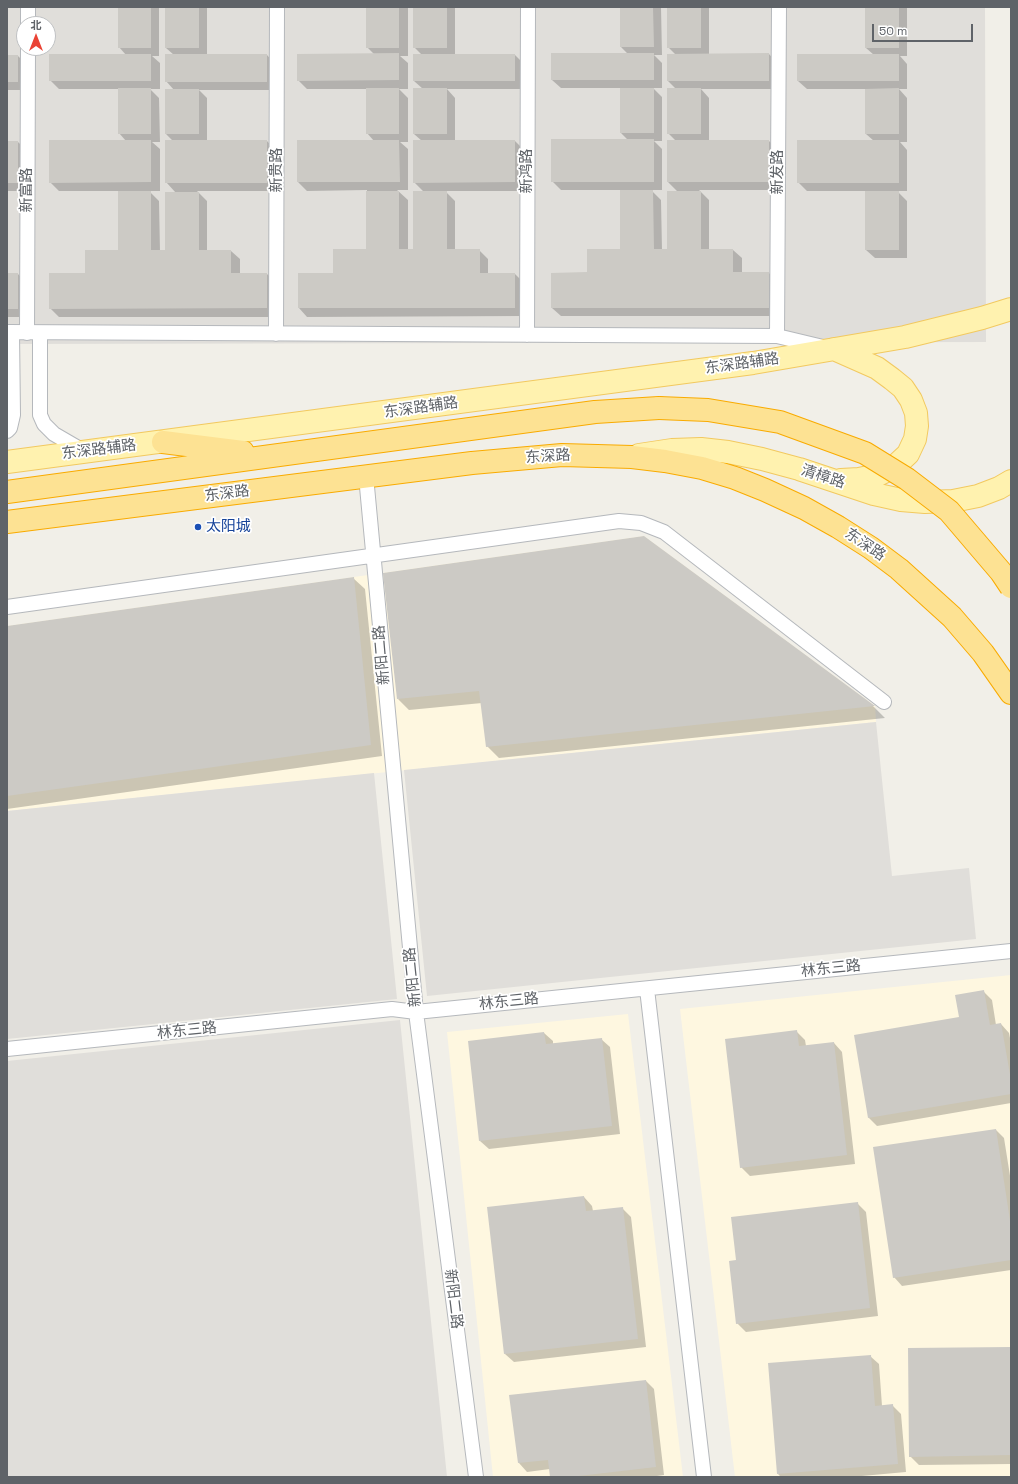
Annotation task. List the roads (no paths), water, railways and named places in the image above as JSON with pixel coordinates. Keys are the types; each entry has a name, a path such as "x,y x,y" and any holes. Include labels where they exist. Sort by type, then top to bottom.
{"highway":[{"path":"7,492 595,412 659,408 708,410 780,422 865,453 907,478 949,511 1001,572 1011,587"},
{"path":"162,442 274,455"},
{"name":"东深路","path":"7,522 472,463 562,455 632,457 665,461 702,468 734,478 804,508 838,527 899,569 947,611 983,653 1011,693"}],"main road":[{"path":"834,349 906,337 982,318 1011,309"},
{"path":"834,349 877,368 892,378 903,388 911,400 916,413 917,426 915,439 908,454 894,467 878,475 834,480"},
{"name":"东深路辅路","path":"7,462 753,363 834,349"},
{"name":"清樟路","path":"632,457 672,450 701,449 728,452 762,459 834,480 874,494 901,500 926,502 953,501 978,496 999,488 1011,481"}],"street":[{"name":"新贵路","path":"276,334 277,7"},
{"name":"新鸿路","path":"527,335 528,7"},
{"name":"新发路","path":"777,336 779,7"},
{"name":"新富路","path":"28,56 34,333 40,415 44,424 54,434 85,452"},
{"path":"7,431 10,428 13,415 10,332 777,336 834,349"},
{"name":"新阳二路","path":"366,476 372,555 416,1012 476,1477"},
{"path":"7,607 619,521 641,523 664,532 884,702"},
{"name":"林东三路","path":"7,1049 392,1009 416,1012 1011,951"},
{"path":"647,988 704,1477"}],"place":[{"name":"太阳城","path":"198,527"}]}
